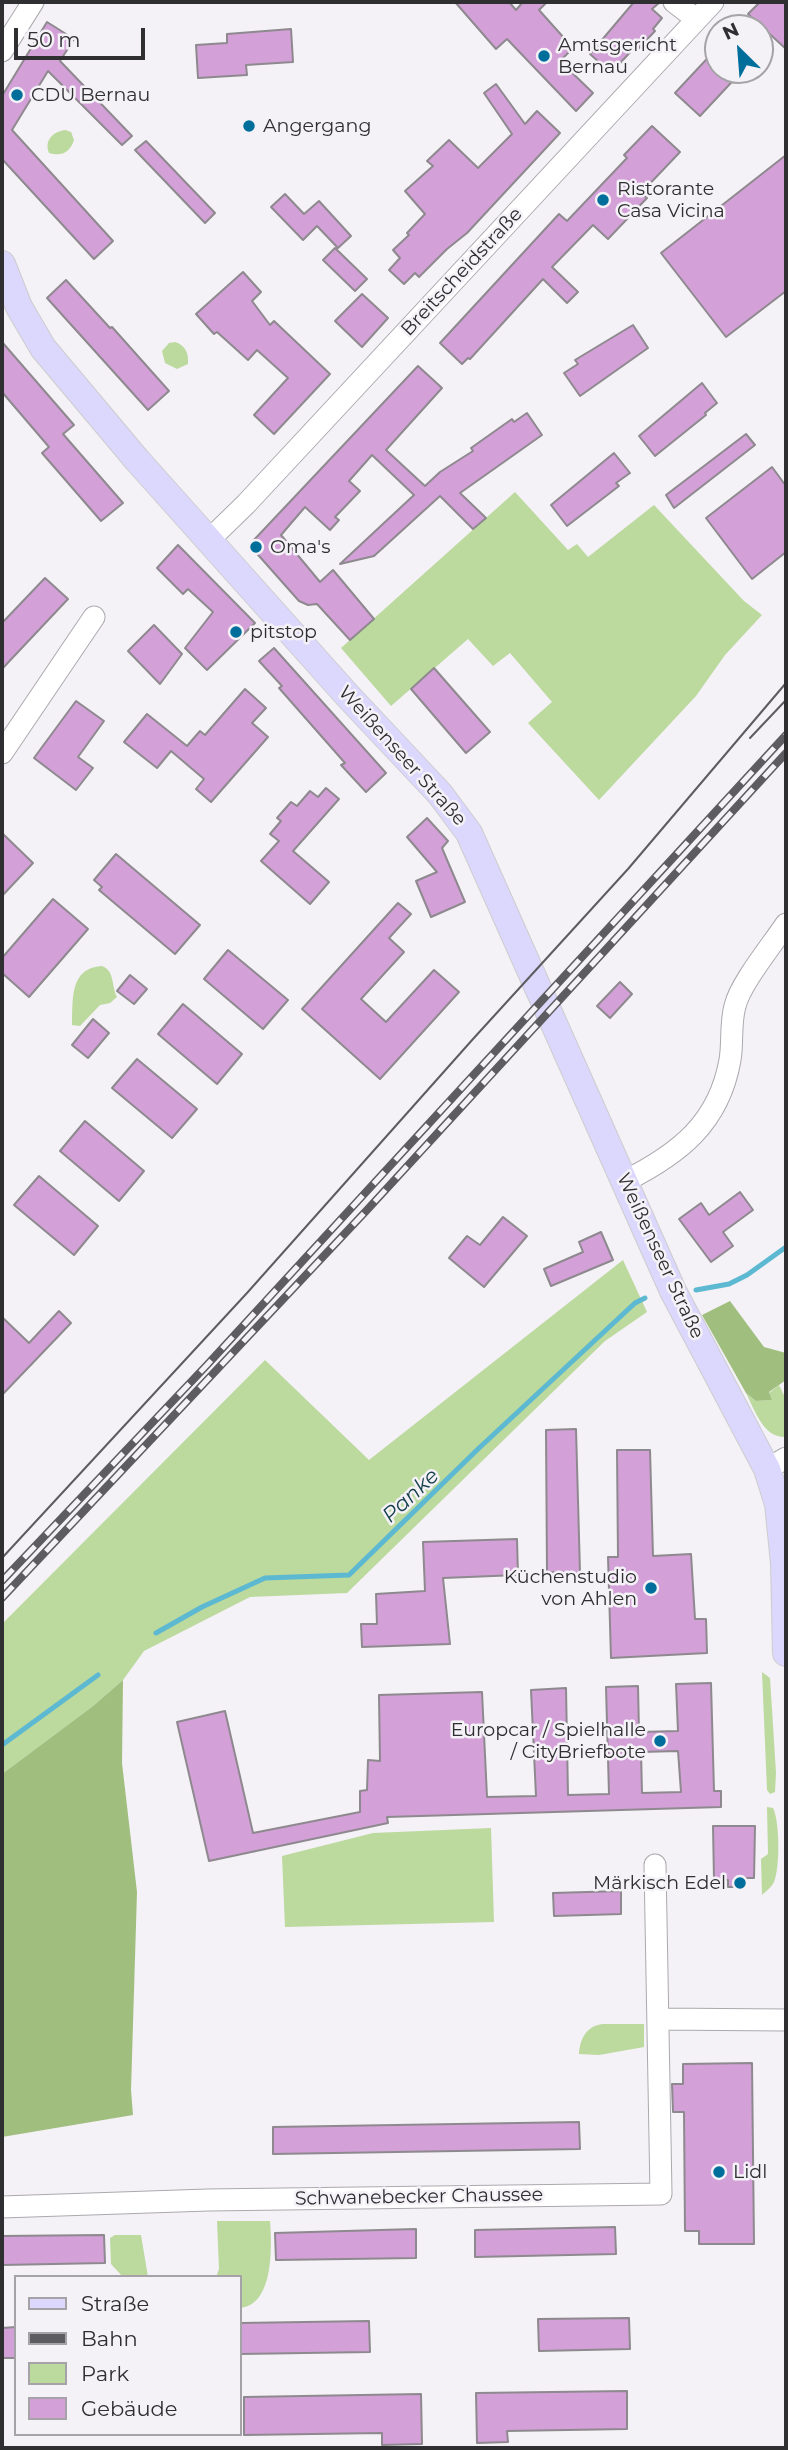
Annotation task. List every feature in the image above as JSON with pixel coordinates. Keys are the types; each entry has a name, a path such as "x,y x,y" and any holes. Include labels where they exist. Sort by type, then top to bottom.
{"main road":[{"name":"Weißenseer Straße","path":"2,264 19,307 43,348 137,460 458,815 469,833 673,1291 777,1464"},
{"path":"777,1464 784,1563 786,1653"}],"street":[{"path":"2,51 33,2"},
{"path":"674,2 696,19"},
{"name":"Breitscheidstraße","path":"209,540 246,504 713,2"},
{"path":"2,752 94,617"},
{"path":"625,1181 670,1156 693,1136 711,1114 725,1085 731,1056 735,1004 786,924"},
{"name":"Schwanebecker Chaussee","path":"2,2207 208,2200 661,2194 655,1865"},
{"path":"658,2019 786,2020"}],"green space":[{"path":"65,130 71,132 74,140 70,148 62,154 49,153 48,144 51,137"},
{"path":"175,342 184,347 188,360 188,364 177,369 165,363 162,351 169,343"},
{"path":"515,492 568,550 577,544 588,557 654,505 744,601 762,615 725,655 696,696 599,800 528,723 552,702 510,653 493,666 468,639 391,706 341,648"},
{"path":"102,966 111,975 117,997 110,1003 100,1005 80,1026 72,1025 73,996 78,979 91,968"},
{"path":"623,1260 647,1312 605,1341 347,1593 250,1597 144,1651 123,1680 93,1706 2,1774 2,1624 265,1360 369,1460"},
{"path":"730,1301 764,1347 786,1353 786,1380 769,1392 772,1400 756,1401 746,1393 702,1315"},
{"path":"779,1385 786,1399 786,1437 771,1433 766,1428 746,1393 756,1401 772,1400 769,1393"},
{"path":"762,1672 770,1678 776,1773 775,1792 770,1794 767,1790"},
{"path":"123,1680 122,1763 137,1892 131,2090 133,2115 2,2137 2,1774 93,1706"},
{"path":"767,1807 773,1808 775,1815 778,1856 774,1882 762,1895 761,1859 768,1854"},
{"path":"491,1828 494,1922 285,1927 282,1856 373,1833"},
{"path":"604,2024 644,2024 644,2047 599,2055 579,2054 586,2033 593,2027"},
{"path":"217,2221 270,2221 268,2273 259,2297 242,2307 242,2275 217,2275 219,2269"},
{"path":"115,2235 141,2235 148,2275 121,2275 111,2264 110,2238"}],"building":[{"name":"Amtsgericht Bernau","path":"455,2 509,2 516,10 523,2 547,2 539,10 573,48 560,61 593,93 576,111 507,39 496,49"},
{"name":"Amtsgericht Bernau","path":"634,2 660,2 652,9 662,18 653,29 655,31 637,50 634,48 611,73 590,54"},
{"path":"760,2 786,2 786,49 774,38 774,14 748,14"},
{"path":"47,22 74,39 60,61 132,136 122,145 48,71 12,130 113,241 94,259 2,159 2,96"},
{"path":"291,29 293,62 246,65 247,75 198,78 196,45 227,43 227,34"},
{"path":"704,62 704,84 730,84 700,116 675,93"},
{"path":"496,84 525,124 537,111 560,133 467,233 419,277 415,273 404,284 389,270 400,258 393,250 425,214 405,191 433,166 427,161 449,140 478,168 512,134 484,93"},
{"path":"652,126 680,152 641,193 647,198 608,239 593,225 552,267 578,292 567,303 543,279 470,359 462,364 440,343 559,214 567,221 627,158 624,155"},
{"path":"146,141 215,213 205,223 135,150"},
{"path":"786,155 786,291 726,337 661,253"},
{"path":"285,194 304,214 319,201 351,236 338,248 317,226 303,240 271,207"},
{"path":"335,248 367,279 355,291 323,260"},
{"path":"243,272 261,292 252,301 270,325 274,321 330,374 274,434 254,415 288,378 257,350 248,360 217,332 214,334 196,314"},
{"path":"66,280 169,391 148,410 47,298"},
{"path":"362,294 388,318 362,347 335,321"},
{"path":"633,325 648,348 580,396 564,373 578,364 575,360"},
{"path":"2,342 74,425 63,434 123,503 101,521 42,453 49,447 2,392"},
{"path":"418,366 442,388 386,450 425,486 512,419 514,422 527,413 542,435 460,493 486,518 473,529 440,496 374,556 340,564 414,495 372,455 349,481 360,491 335,517 339,520 330,530 305,507 281,535 320,582 333,570 374,619 350,640 317,604 308,605 299,601 252,548 252,542"},
{"path":"702,383 717,403 655,456 639,436"},
{"path":"746,434 755,445 674,508 666,495"},
{"path":"614,453 630,473 616,483 619,486 567,526 551,505"},
{"path":"772,467 786,486 786,552 752,579 706,518"},
{"path":"178,545 255,623 207,670 185,648 213,612 188,589 183,594 157,568"},
{"path":"45,578 68,599 2,669 2,623"},
{"path":"154,625 182,654 160,684 128,651"},
{"path":"274,648 386,773 366,792 341,765 345,763 279,688 282,686 259,661"},
{"path":"434,668 490,732 466,753 411,689"},
{"path":"245,689 266,708 252,723 268,737 211,802 196,789 204,779 171,751 157,768 124,742 147,714 187,746 200,731 205,735"},
{"path":"76,701 104,721 78,757 93,768 76,790 34,758"},
{"path":"326,788 339,799 293,851 329,882 310,904 261,861 279,841 270,834 281,821 277,818 291,802 297,806 310,791 318,797"},
{"path":"427,818 448,841 442,848 465,902 431,917 416,881 437,872 407,837"},
{"path":"2,833 33,863 2,896"},
{"path":"116,854 200,925 175,954 99,890 102,887 94,880"},
{"path":"53,899 88,929 29,997 2,973 2,958"},
{"path":"398,903 411,914 389,938 404,952 361,999 386,1022 434,970 459,992 380,1079 302,1009"},
{"path":"228,950 288,1000 263,1029 204,979"},
{"path":"130,975 147,989 134,1004 117,991"},
{"path":"620,982 632,994 610,1018 597,1006"},
{"path":"183,1004 242,1054 217,1084 158,1034"},
{"path":"93,1019 109,1033 88,1058 72,1045"},
{"path":"137,1059 197,1109 172,1138 112,1088"},
{"path":"85,1121 144,1171 119,1201 60,1151"},
{"path":"39,1176 98,1226 74,1255 14,1205"},
{"path":"740,1192 753,1210 723,1232 733,1246 711,1262 679,1219 701,1203 709,1215"},
{"path":"503,1217 527,1236 484,1287 449,1258 467,1236 480,1245"},
{"path":"601,1232 613,1260 551,1286 544,1269 583,1252 579,1242"},
{"path":"59,1311 71,1323 2,1395 2,1317 29,1343"},
{"path":"576,1429 580,1573 547,1572 546,1430"},
{"name":"Küchenstudio von Ahlen","path":"617,1450 650,1450 653,1556 691,1554 695,1619 706,1619 707,1653 611,1658 608,1557 618,1557"},
{"path":"517,1539 518,1575 443,1578 450,1644 362,1647 361,1624 377,1624 376,1594 425,1591 423,1542"},
{"path":"711,1683 714,1791 721,1791 721,1807 387,1817 388,1823 209,1861 177,1722 225,1711 253,1833 360,1812 360,1791 367,1790 368,1760 380,1761 379,1695 482,1692 487,1797 536,1796 531,1690 566,1688 568,1795 609,1794 606,1687 638,1686 639,1732 678,1731 676,1684","holes":["678,1751 681,1792 642,1793 641,1752"]},
{"path":"713,1826 755,1826 754,1878 742,1878 743,1887 728,1887 728,1880 714,1880"},
{"path":"621,1891 621,1914 554,1916 553,1893"},
{"name":"Lidl","path":"752,2063 754,2244 699,2244 699,2231 685,2231 684,2112 673,2112 672,2084 683,2084 683,2064"},
{"path":"579,2122 580,2149 273,2154 273,2127"},
{"path":"615,2227 616,2254 475,2257 475,2230"},
{"path":"416,2229 416,2258 276,2260 275,2233"},
{"path":"104,2235 105,2263 2,2265 2,2236"},
{"path":"629,2318 630,2349 539,2351 538,2319"},
{"path":"369,2321 370,2352 242,2354 242,2323"},
{"path":"14,2327 14,2358 2,2358 2,2328"},
{"path":"627,2391 627,2429 507,2431 508,2442 477,2443 476,2393"},
{"path":"421,2394 422,2444 382,2445 382,2433 244,2435 244,2397"}],"waterway":[{"name":"Panke","path":"696,1290 729,1284 747,1275 786,1247"},
{"name":"Panke","path":"156,1633 202,1607 265,1578 349,1575 478,1449 635,1303 645,1298"},
{"name":"Panke","path":"2,1745 98,1675"}],"tram line":[{"path":"2,1558 247,1293 628,869 786,683"},
{"path":"750,738 786,700"}],"railway":[{"path":"2,1581 207,1365 786,735"},
{"path":"2,1598 367,1210 786,753"}],"place":[{"name":"Amtsgericht Bernau","path":"544,56"},
{"name":"CDU Bernau","path":"17,95"},
{"name":"Angergang","path":"249,126"},
{"name":"Ristorante Casa Vicina","path":"603,200"},
{"name":"Oma's","path":"256,547"},
{"name":"pitstop","path":"236,632"},
{"name":"Küchenstudio von Ahlen","path":"651,1588"},
{"name":"Europcar / Spielhalle / CityBriefbote","path":"660,1741"},
{"name":"Märkisch Edel","path":"740,1883"},
{"name":"Lidl","path":"719,2172"}]}
